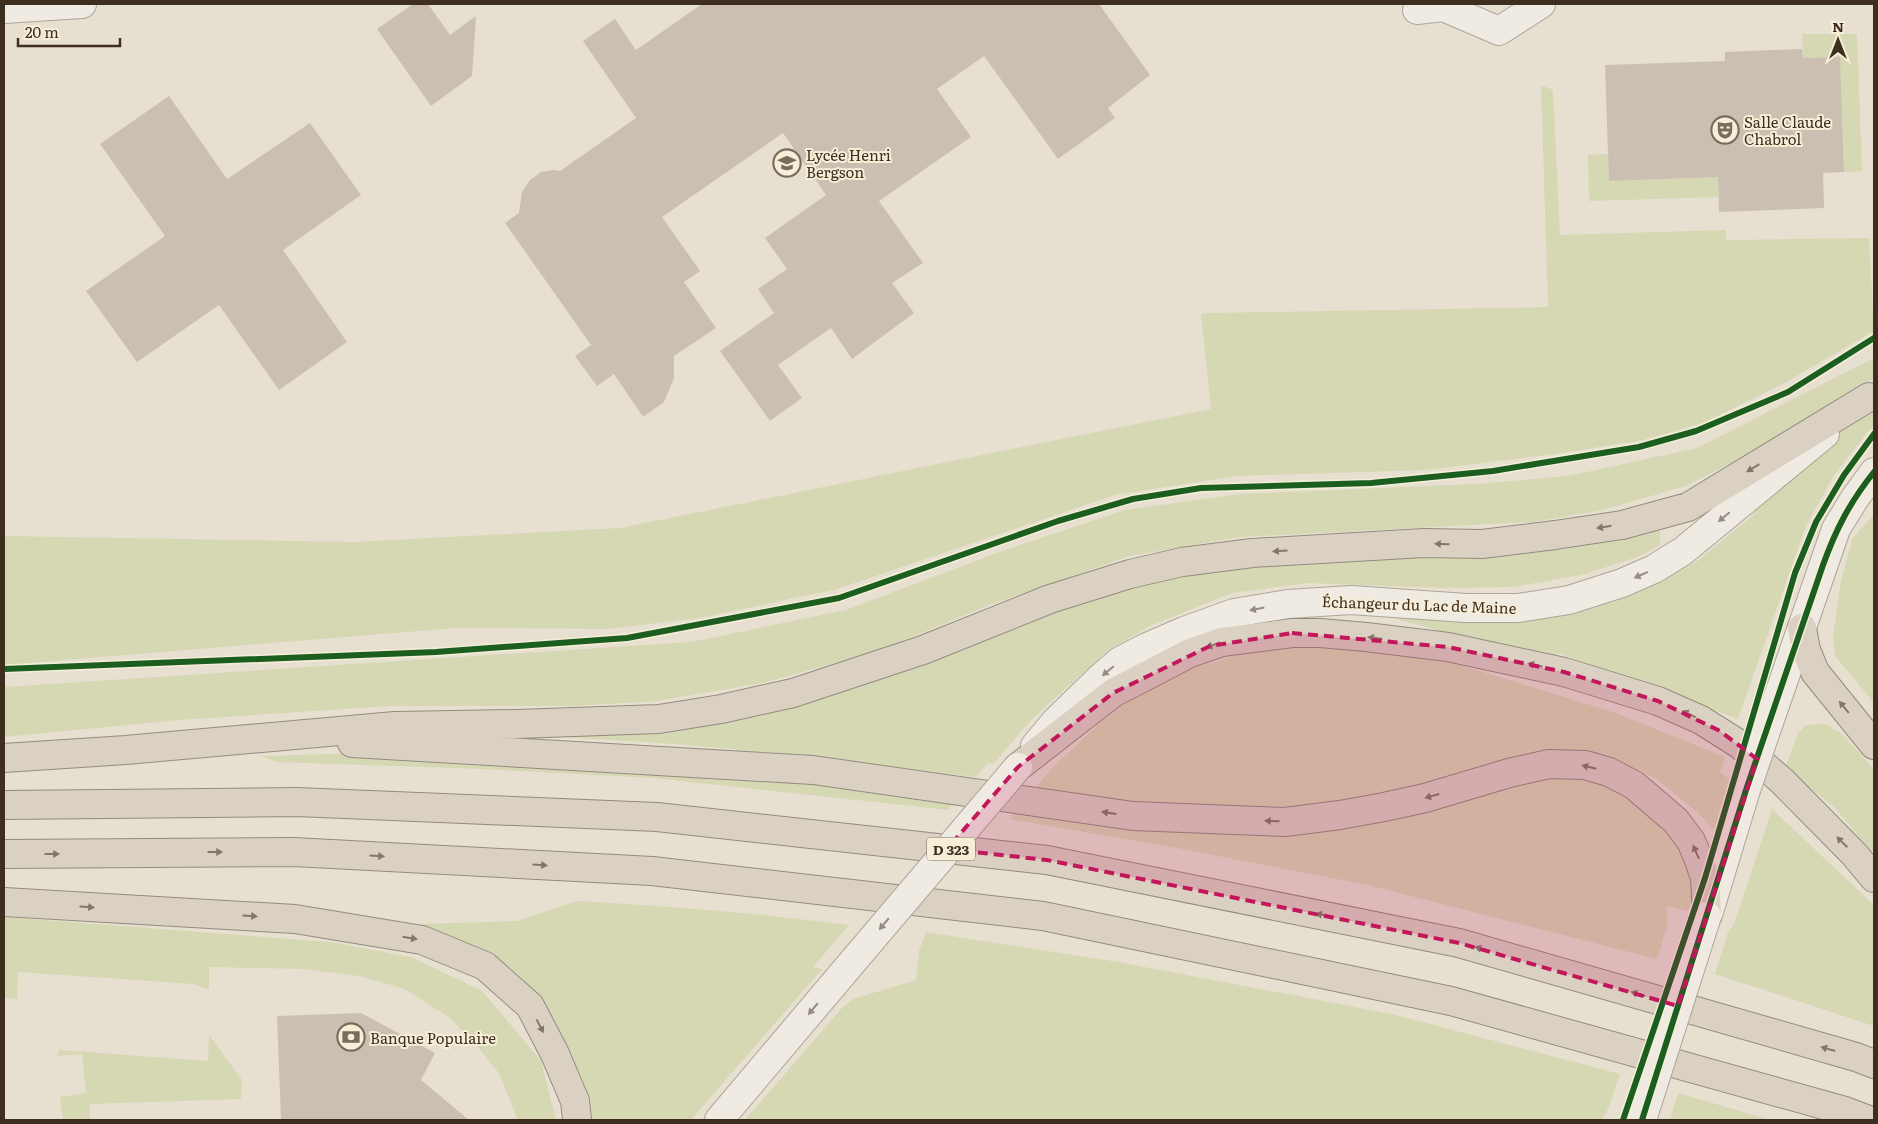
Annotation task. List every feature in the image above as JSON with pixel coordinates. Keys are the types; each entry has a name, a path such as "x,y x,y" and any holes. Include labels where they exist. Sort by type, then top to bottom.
{"highway":[{"path":"4,758 395,726 659,719 712,710 793,694 923,650 1050,599 1130,574 1182,562 1252,553 1424,543 1482,544 1622,524 1688,507 1872,395"},
{"path":"1802,628 1806,650 1815,672 1874,745"},
{"path":"1018,767 1113,694 1190,653 1222,642 1292,633 1320,633 1439,646 1564,672 1658,701 1700,720 1739,744 1782,781 1854,854 1874,878"},
{"path":"261,738 814,770 1133,816 1285,822 1340,816 1384,808 1425,798 1509,772 1550,764 1585,765 1609,772 1634,784 1676,821 1691,841 1705,878 1707,916"},
{"name":"D 323","path":"4,805 297,802 657,817 1046,860 1459,943 1856,1057 1874,1064"},
{"path":"4,854 294,852 652,871 1043,916 1451,1001 1845,1111 1869,1120"},
{"path":"4,902 295,919 422,940 484,966 530,1006 555,1054 575,1101 577,1120"}],"street":[{"path":"4,9 82,4"},
{"path":"1417,10 1443,7 1499,31 1541,4"},
{"name":"Échangeur du Lac de Maine","path":"719,1120 1055,722 1120,661 1184,631 1234,613 1288,604 1351,600 1466,608 1518,608 1569,600 1622,583 1654,569 1683,551 1872,395"},
{"path":"1642,1120 1746,790 1836,529 1874,472"}],"highlighted area":[{"path":"1292,633 1448,647 1564,672 1658,701 1720,731 1757,759 1678,1006 1459,943 1047,860 947,849 1018,767 1113,693 1210,646"}],"green space":[{"path":"1802,34 1857,34 1862,171 1844,172 1840,57 1803,58"},
{"path":"1541,85 1553,90 1560,235 1726,230 1726,240 1869,238 1874,331 1781,385 1703,423 1643,440 1562,453 1426,470 1236,476 1115,495 834,590 698,618 608,629 456,628 4,665 4,536 354,542 620,528 1211,409 1201,314 1548,307"},
{"path":"1608,154 1609,181 1718,177 1718,197 1589,201 1588,155"},
{"path":"1874,358 1874,378 1777,440 1686,486 1603,510 1533,522 1240,537 1130,556 990,605 878,651 763,683 657,701 574,706 390,706 179,720 4,737 4,687 691,642 846,610 1002,551 1125,510 1240,494 1476,484 1568,476 1697,448"},
{"path":"1874,403 1874,424 1834,475 1806,526 1738,719 1558,653 1548,661 1393,618 1453,621 1539,618 1612,602 1696,562 1750,518 1781,479 1818,444"},
{"path":"1874,514 1874,703 1835,656 1833,636 1841,580 1853,538"},
{"path":"1654,527 1660,532 1660,545 1637,557 1582,575 1513,587 1443,588 1308,583 1232,593 1150,626 1107,651 1032,719 993,764 988,763 976,777 797,755 675,744 560,737 624,734 1147,580 1236,563"},
{"path":"1264,647 1350,647 1440,659 1613,712 1725,757 1720,772 1729,779 1714,830 1697,812 1657,779 1610,756 1565,750 1518,756 1452,777 1382,795 1298,807 1212,808 1142,803 1035,789 1050,770 1114,710 1180,672"},
{"path":"1825,724 1841,733 1874,769 1874,854 1833,806 1785,769 1798,733 1806,725"},
{"path":"401,752 695,769 957,799 948,810 653,778 480,769 276,762 262,756"},
{"path":"1540,775 1586,777 1612,786 1644,807 1672,838 1683,855 1690,873 1692,892 1688,911 1667,906 1667,926 1657,959 1368,885 1177,848 1010,819 1020,807 1214,830"},
{"path":"1772,809 1874,905 1874,1026 1715,974 1728,932 1734,924"},
{"path":"577,901 713,910 849,925 813,967 822,969 691,1120 589,1120 583,1089 563,1039 530,990 493,959 420,924 517,921"},
{"path":"4,917 330,942 411,957 482,991 541,1061 556,1120 518,1120 499,1073 450,1018 405,989 359,976 302,969 209,967 209,990 194,984 18,972 17,999 4,998"},
{"path":"926,932 1118,962 1392,1014 1620,1074 1609,1107 1602,1120 745,1120 842,1008 853,999 916,980 919,951"},
{"path":"209,1035 242,1080 241,1099 90,1104 90,1120 63,1120 60,1097 86,1093 82,1054 57,1056 59,1050 208,1061"},
{"path":"1678,1093 1771,1120 1670,1120"}],"building":[{"path":"413,4 428,4 450,35 476,16 472,76 431,106 377,29"},
{"path":"702,4 1099,4 1150,75 1108,108 1115,118 1058,159 984,56 937,89 971,137 879,201 923,263 892,283 914,313 852,359 831,328 778,365 802,398 770,421 720,351 774,313 758,289 787,269 765,238 826,195 783,133 662,217 700,271 684,282 716,328 674,356 674,378 664,402 643,417 614,374 597,386 575,356 591,345 505,223 519,213 522,192 530,180 541,172 560,171 636,118 583,41 615,19 636,50"},
{"name":"Salle Claude Chabrol","path":"1802,49 1803,58 1840,57 1844,172 1823,173 1824,208 1719,212 1718,177 1609,181 1605,65 1725,61 1725,52"},
{"path":"169,96 227,179 310,123 361,195 283,250 347,342 279,390 219,305 137,362 86,291 165,236 100,144"},
{"path":"361,1013 435,1053 421,1080 469,1120 281,1120 277,1016"}],"cycle path":[{"path":"4,669 436,652 627,638 839,598 1058,521 1133,499 1201,488 1371,483 1493,471 1639,447 1696,431 1788,392 1874,338"},
{"path":"1623,1120 1705,878 1795,573 1816,522 1844,475 1874,434"},
{"path":"1642,1120 1746,790 1823,565 1844,516 1874,472"}],"place":[{"name":"Salle Claude Chabrol","path":"1725,130"},
{"name":"Lycée Henri Bergson","path":"787,163"},
{"name":"Banque Populaire","path":"351,1037"}]}
